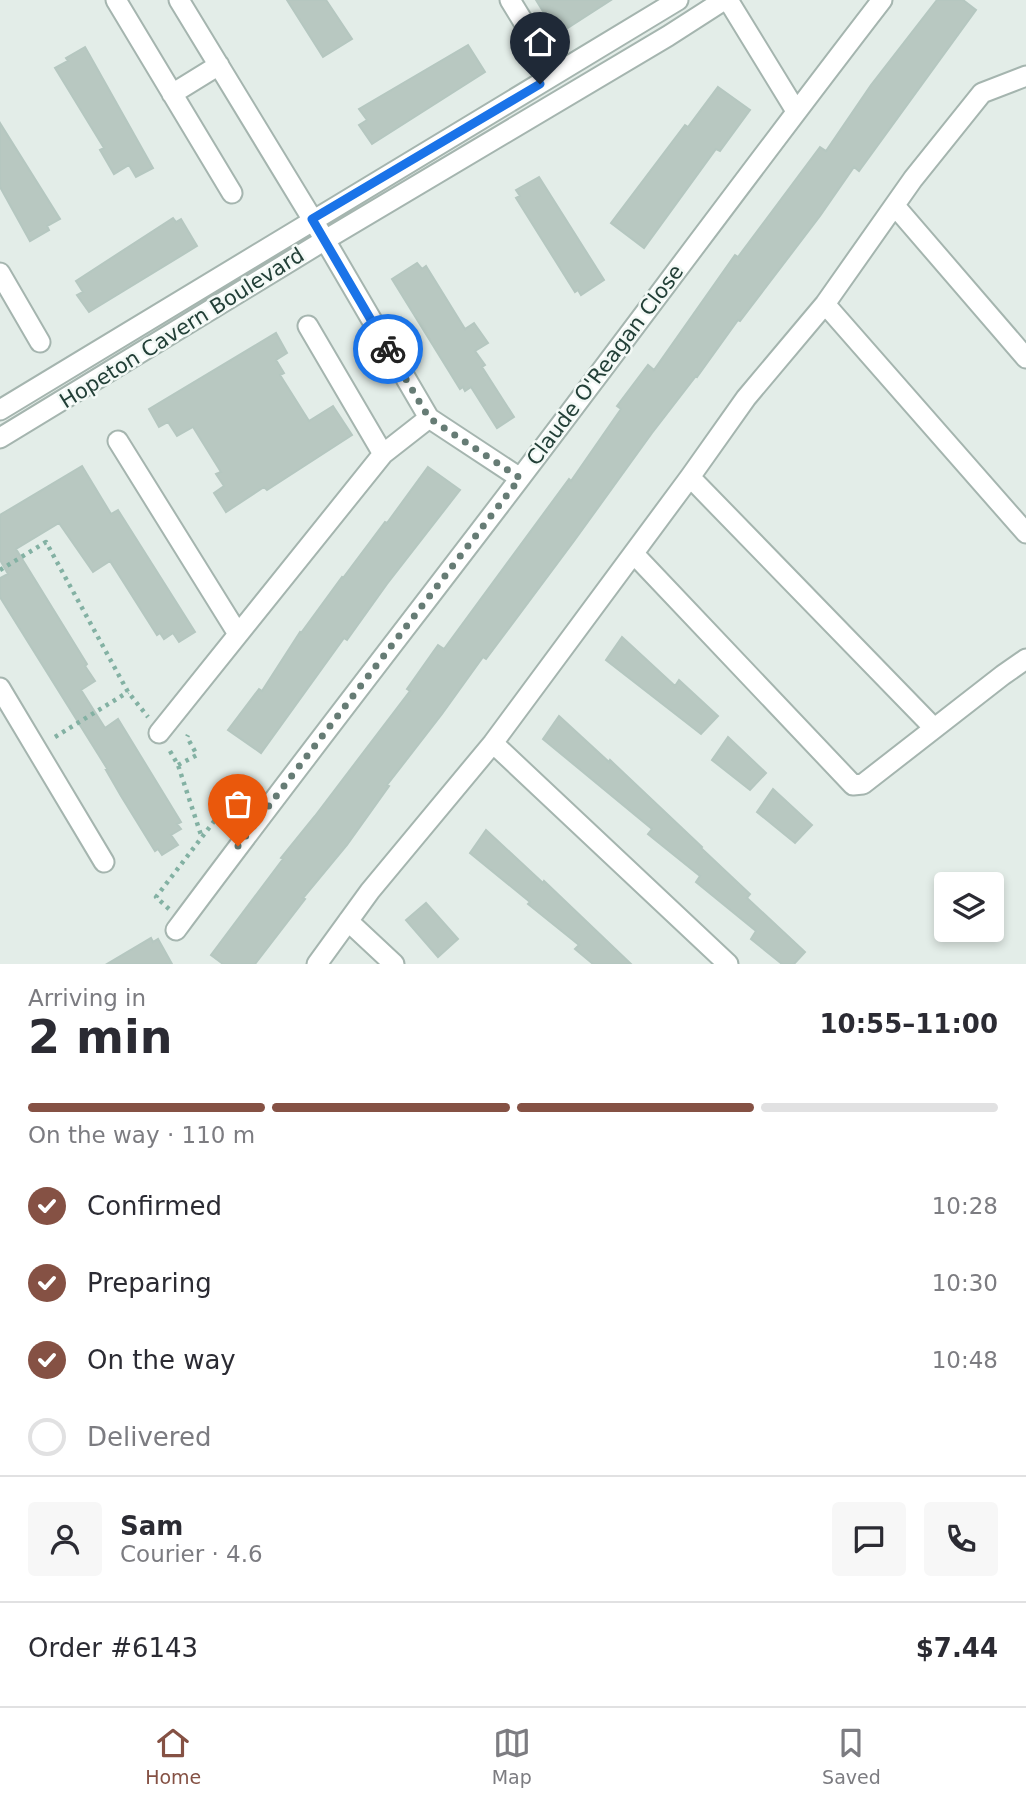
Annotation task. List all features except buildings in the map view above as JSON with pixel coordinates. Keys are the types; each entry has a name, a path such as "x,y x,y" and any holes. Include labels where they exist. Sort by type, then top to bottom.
{"street":[{"path":"116,0 232,193"},
{"path":"180,0 429,418 520,478"},
{"path":"510,0 529,31"},
{"name":"Hopeton Cavern Boulevard","path":"0,410 678,0"},
{"path":"726,0 796,111"},
{"name":"Hopeton Cavern Boulevard","path":"0,438 726,0"},
{"name":"Claude O'Reagan Close","path":"179,925 882,0"},
{"path":"172,94 219,65"},
{"path":"317,964 370,891 493,743 746,398 825,304 895,206 982,93 1026,76"},
{"path":"895,206 1026,358"},
{"path":"0,274 40,342"},
{"path":"825,304 1026,533"},
{"path":"308,326 383,454"},
{"path":"159,733 383,454 429,418"},
{"path":"118,441 239,634"},
{"path":"690,477 934,728"},
{"path":"634,554 853,785 863,784 1026,659"},
{"path":"0,688 104,862"},
{"path":"493,743 728,964"},
{"path":"348,921 394,964"}],"path":[{"path":"0,570 46,542 128,692 159,733 178,765 202,838"},
{"path":"37,748 128,692"},
{"path":"179,925 156,897 238,790 266,808"}],"way so far":[{"path":"238,846 520,478 429,418 388,349"}],"route":[{"path":"388,349 312,219 540,84"}]}
